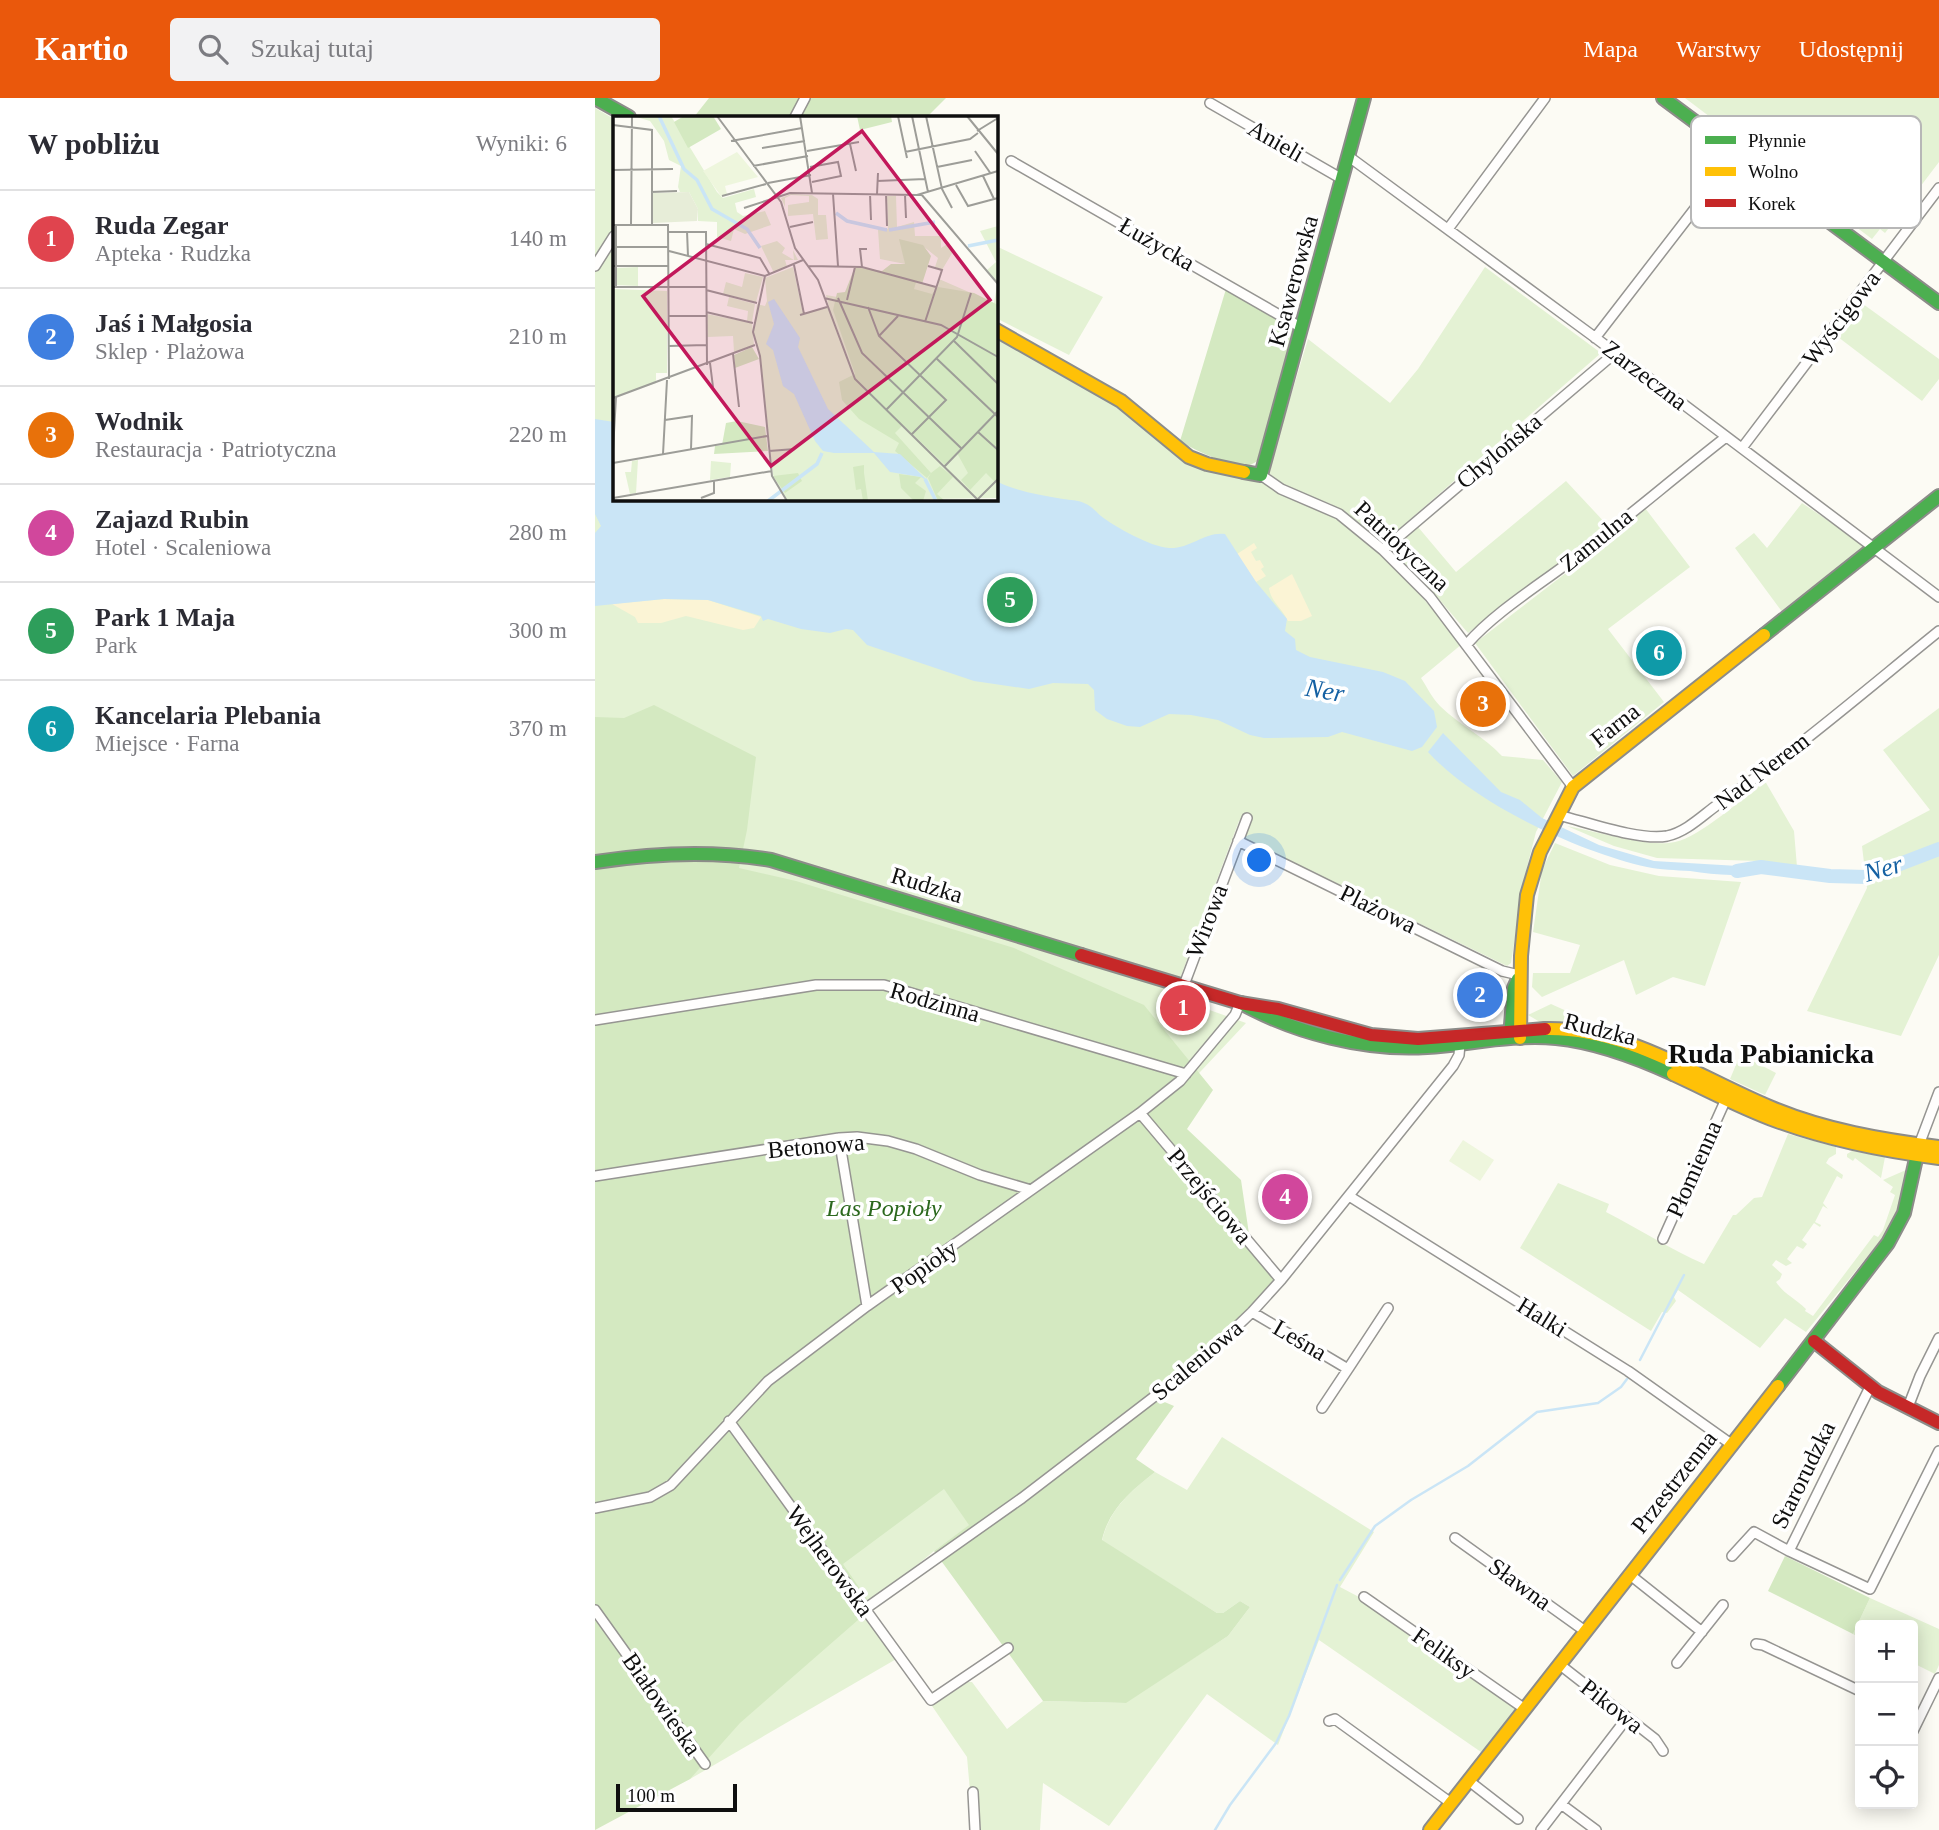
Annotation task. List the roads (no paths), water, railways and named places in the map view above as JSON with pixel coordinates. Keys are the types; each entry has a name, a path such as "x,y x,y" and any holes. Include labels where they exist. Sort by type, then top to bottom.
{"street":[{"path":"595,98 627,116"},
{"path":"796,116 805,98"},
{"name":"Ksawerowska","path":"1261,475 1364,98"},
{"path":"1448,229 1545,98"},
{"path":"1664,98 1691,119"},
{"name":"Anieli","path":"1210,103 1342,179"},
{"name":"Zarzeczna","path":"1348,156 1939,597"},
{"name":"Łużycka","path":"1011,161 1302,328"},
{"name":"Wyścigowa","path":"1921,212 1939,188"},
{"path":"1595,338 1691,214"},
{"path":"1839,228 1939,303"},
{"name":"Wyścigowa","path":"1742,448 1909,228"},
{"path":"595,266 613,238"},
{"name":"Patriotyczna","path":"997,331 1121,401 1189,457 1206,464 1261,475 1281,489 1339,514 1383,550 1430,597 1573,787"},
{"name":"Chylońska","path":"1383,550 1615,353"},
{"name":"Zamulna","path":"1467,645 1492,621 1612,529 1726,436"},
{"name":"Farna","path":"1515,1033 1514,988 1519,975 1529,888 1546,839 1573,787 1939,496"},
{"name":"Nad Nerem","path":"1557,818 1640,834 1662,836 1680,831 1773,765 1939,631"},
{"name":"Wirowa","path":"1184,985 1247,818"},
{"name":"Plażowa","path":"1238,841 1502,971 1519,975"},
{"name":"Rudzka","path":"595,862 650,853 694,851 771,860 1184,985 1240,1003 1270,1018 1371,1044 1413,1048 1460,1044 1515,1033 1559,1038 1604,1047 1814,1134 1865,1147 1917,1150 1939,1147"},
{"name":"Rodzinna","path":"595,1020 816,985 884,985 1187,1074"},
{"name":"Rudzka","path":"1240,1003 1260,1004 1355,1031 1389,1037 1515,1033 1559,1028 1608,1037 1795,1117 1939,1158"},
{"name":"Popioły","path":"595,1508 659,1493 684,1472 768,1381 867,1306 1140,1113 1187,1074 1235,1015 1240,1003"},
{"name":"Scaleniowa","path":"865,1609 1022,1498 1202,1360 1281,1280 1454,1063 1459,1055 1460,1044"},
{"path":"1917,1150 1939,1092"},
{"name":"Płomienna","path":"1663,1239 1726,1099"},
{"name":"Przejściowa","path":"1140,1113 1281,1280"},
{"path":"839,1138 867,1306"},
{"name":"Betonowa","path":"595,1177 839,1138 867,1139 916,1149 980,1175 1031,1190"},
{"name":"Przestrzenna","path":"1430,1830 1814,1341 1896,1230 1907,1202 1917,1150"},
{"name":"Halki","path":"1349,1196 1627,1371 1731,1444"},
{"name":"Leśna","path":"1322,1408 1388,1308"},
{"name":"Leśna","path":"1252,1312 1348,1368"},
{"path":"1908,1407 1939,1338"},
{"path":"1814,1341 1870,1387 1939,1423"},
{"name":"Starorudzka","path":"1870,1387 1789,1551 1870,1589 1939,1451"},
{"name":"Wejherowska","path":"729,1421 931,1700 1008,1648"},
{"path":"1732,1556 1754,1532 1789,1551"},
{"name":"Sławna","path":"1455,1538 1585,1631"},
{"path":"1629,1574 1702,1632"},
{"name":"Feliksy","path":"1364,1597 1525,1709"},
{"path":"1677,1663 1724,1605"},
{"name":"Białowieska","path":"595,1609 705,1764"},
{"path":"1756,1644 1855,1689"},
{"name":"Pikowa","path":"1559,1664 1655,1740 1663,1751"},
{"path":"1918,1713 1939,1678"},
{"path":"1541,1830 1627,1718"},
{"path":"1329,1721 1335,1719 1451,1803"},
{"path":"1469,1781 1518,1819"},
{"path":"973,1792 975,1830"},
{"path":"1561,1804 1596,1830"}],"water":[{"path":"595,419 613,422 613,500 997,500 997,481 1028,492 1082,502 1124,531 1161,547 1177,548 1211,535 1225,534 1256,582 1287,619 1285,631 1295,639 1296,650 1310,657 1383,672 1405,681 1434,711 1437,727 1422,747 1412,751 1342,732 1328,737 1264,738 1250,735 1218,720 1191,715 1169,714 1140,727 1127,726 1107,719 1095,710 1094,690 1088,684 1053,683 1029,689 974,681 867,645 853,630 830,633 801,629 768,619 763,621 761,616 708,600 664,599 595,606 595,533 601,526 595,514"},
{"path":"1443,733 1501,792 1520,800 1542,818 1599,845 1654,861 1755,867 1753,873 1721,875 1652,868 1620,860 1560,838 1500,807 1448,771 1428,752"}],"waterway":[{"name":"Ner","path":"1737,871 1761,867 1830,876 1866,877 1939,849"},
{"path":"1640,1360 1684,1275"},
{"path":"1340,1580 1375,1526 1411,1500 1468,1466 1537,1412 1598,1403 1621,1387 1627,1379"},
{"path":"1215,1830 1276,1743 1289,1716 1337,1585"}],"place":[{"name":"Park 1 Maja","path":"1010,600"},
{"name":"Kancelaria Plebania","path":"1659,653"},
{"name":"Wodnik","path":"1483,704"},
{"name":"Jaś i Małgosia","path":"1480,995"},
{"name":"Ruda Zegar","path":"1183,1008"},
{"name":"Zajazd Rubin","path":"1285,1197"}],"district":[{"name":"Ruda Pabianicka","path":"1771,1053"}],"park label":[{"name":"Las Popioły","path":"884,1208"}]}
